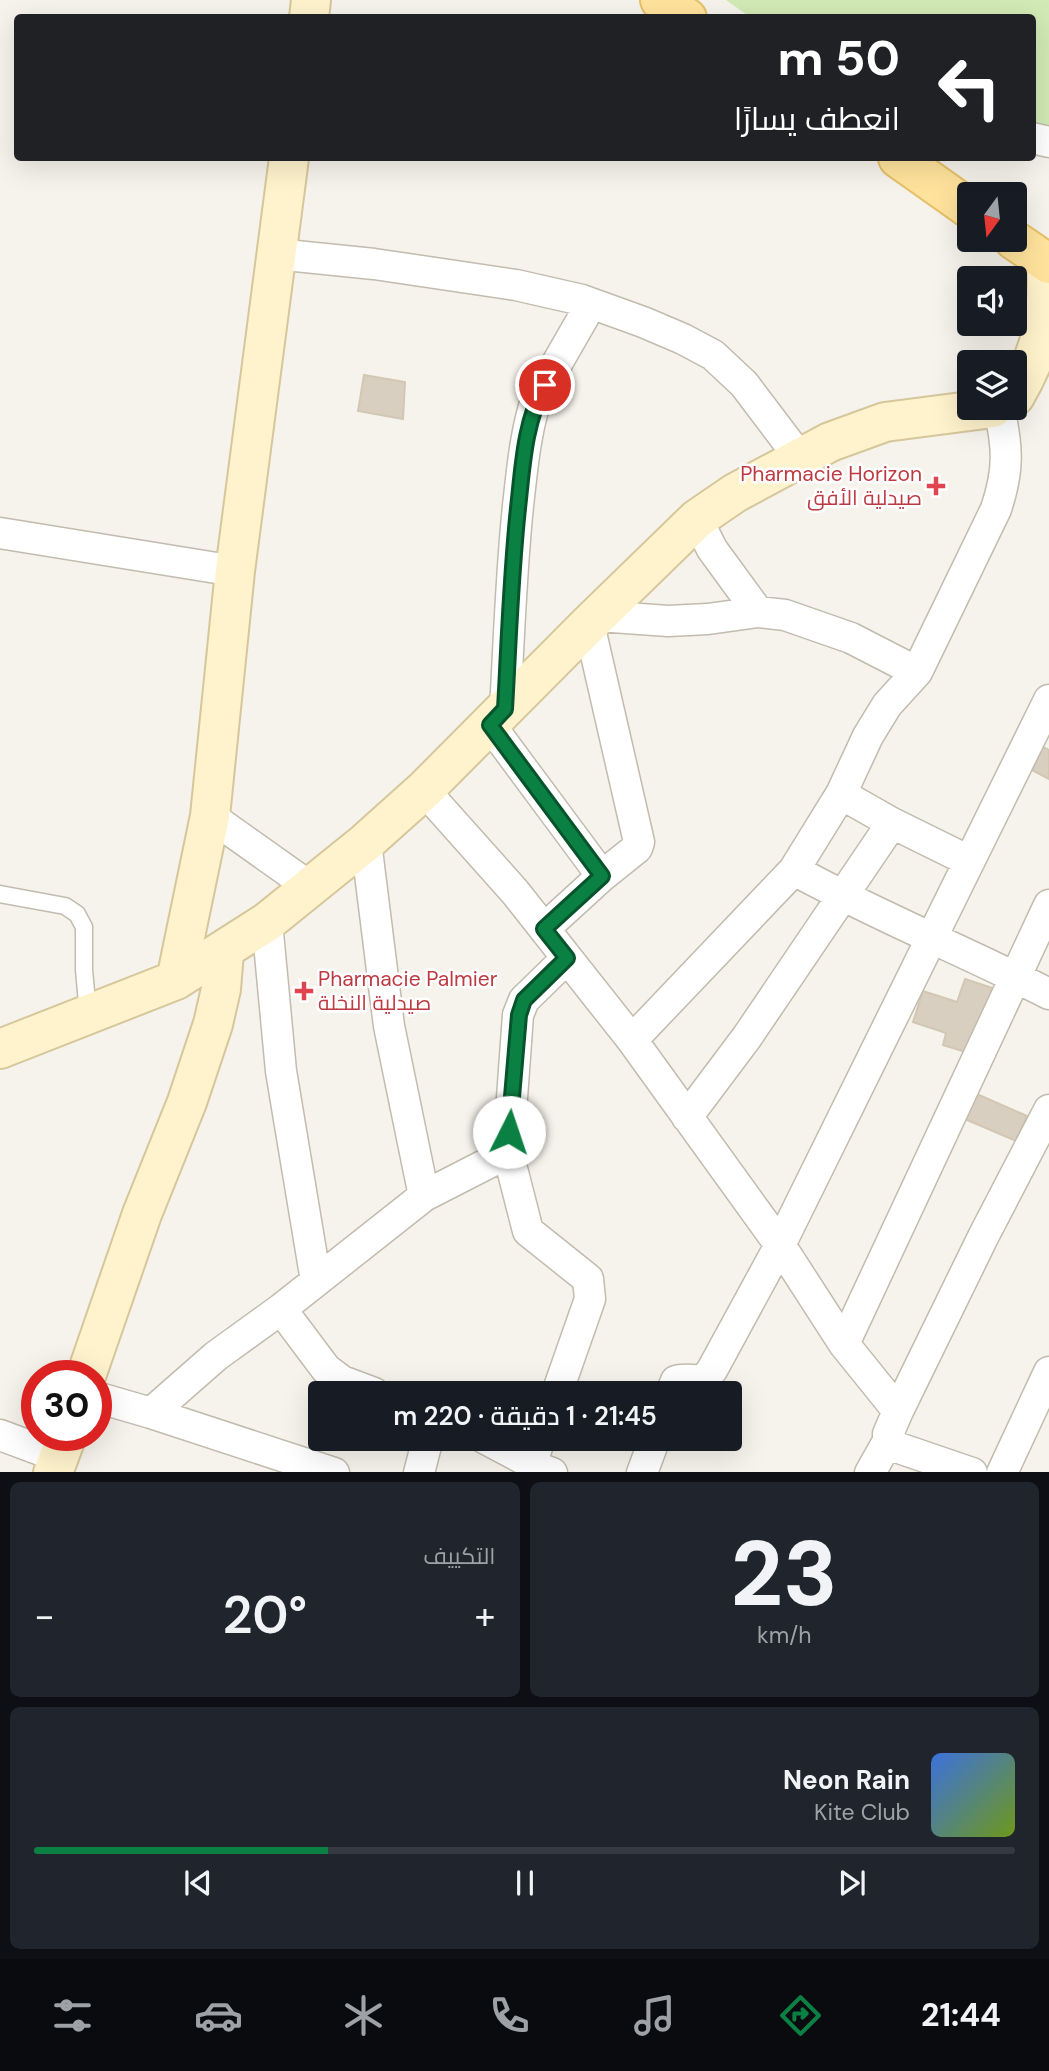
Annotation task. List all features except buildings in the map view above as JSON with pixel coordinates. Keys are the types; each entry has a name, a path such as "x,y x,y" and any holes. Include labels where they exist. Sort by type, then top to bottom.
{"main road":[{"path":"660,0 681,14"},
{"path":"902,161 957,200"},
{"path":"1027,249 1048,263"}],"street":[{"path":"176,980 210,816 235,571 289,161"},
{"path":"276,254 374,264 516,285 591,303 682,339 713,355 744,384 800,458"},
{"path":"1027,375 1043,338 1048,311 1048,263"},
{"path":"591,303 537,400 532,415 522,468 498,717 602,876"},
{"path":"1027,401 1049,395"},
{"path":"0,1049 176,980 268,922 366,842 424,790 697,519 735,492 830,442 885,422 957,413"},
{"path":"632,1040 794,870 841,794 868,736 887,705 917,672 996,509 1004,484 1007,451 1001,420"},
{"path":"697,519 712,549 758,612"},
{"path":"0,533 235,571"},
{"path":"594,620 668,621 758,612 785,615 852,638 917,672"},
{"path":"544,929 637,848 639,842 594,620"},
{"path":"676,1381 704,1380 712,1370 780,1245 1049,700"},
{"path":"424,790 544,929 632,1040 780,1245 844,1344 898,1411"},
{"path":"841,794 969,861"},
{"path":"210,816 310,887"},
{"path":"687,1117 747,1037 892,823"},
{"path":"366,842 389,1026 424,1196"},
{"path":"794,870 843,897 1049,994"},
{"path":"844,1344 1049,905"},
{"path":"268,922 281,1071 316,1281"},
{"path":"92,1360 142,1214 187,1102 213,1024 221,989 224,952"},
{"path":"560,1381 590,1299 588,1279 528,1231 508,1153 519,1015 524,1000 567,958"},
{"path":"870,1472 888,1441 888,1434 898,1411 983,1237 1049,1110"},
{"path":"151,1413 216,1356 281,1309 424,1196 508,1153"},
{"path":"281,1309 326,1369 342,1381"},
{"path":"1002,1472 1049,1372"},
{"path":"112,1402 334,1472"},
{"path":"0,1434 59,1455"},
{"path":"888,1441 893,1446 972,1472"},
{"path":"419,1472 425,1451"},
{"path":"514,1451 540,1462"},
{"path":"642,1472 649,1451"}],"lane":[{"path":"0,894 65,906 77,914 84,927 88,1016"}],"green space":[{"path":"726,0 1049,0 1049,126 1036,123 1036,14 746,14"}],"place":[{"name":"Pharmacie Horizon صيدلية الأفق","path":"936,486"},
{"name":"Pharmacie Palmier صيدلية النخلة","path":"304,991"}],"route":[{"path":"509,1132 519,1015 524,1000 531,991 567,958 544,929 602,876 490,725 505,709 514,547 522,468 532,415 545,385"}]}
